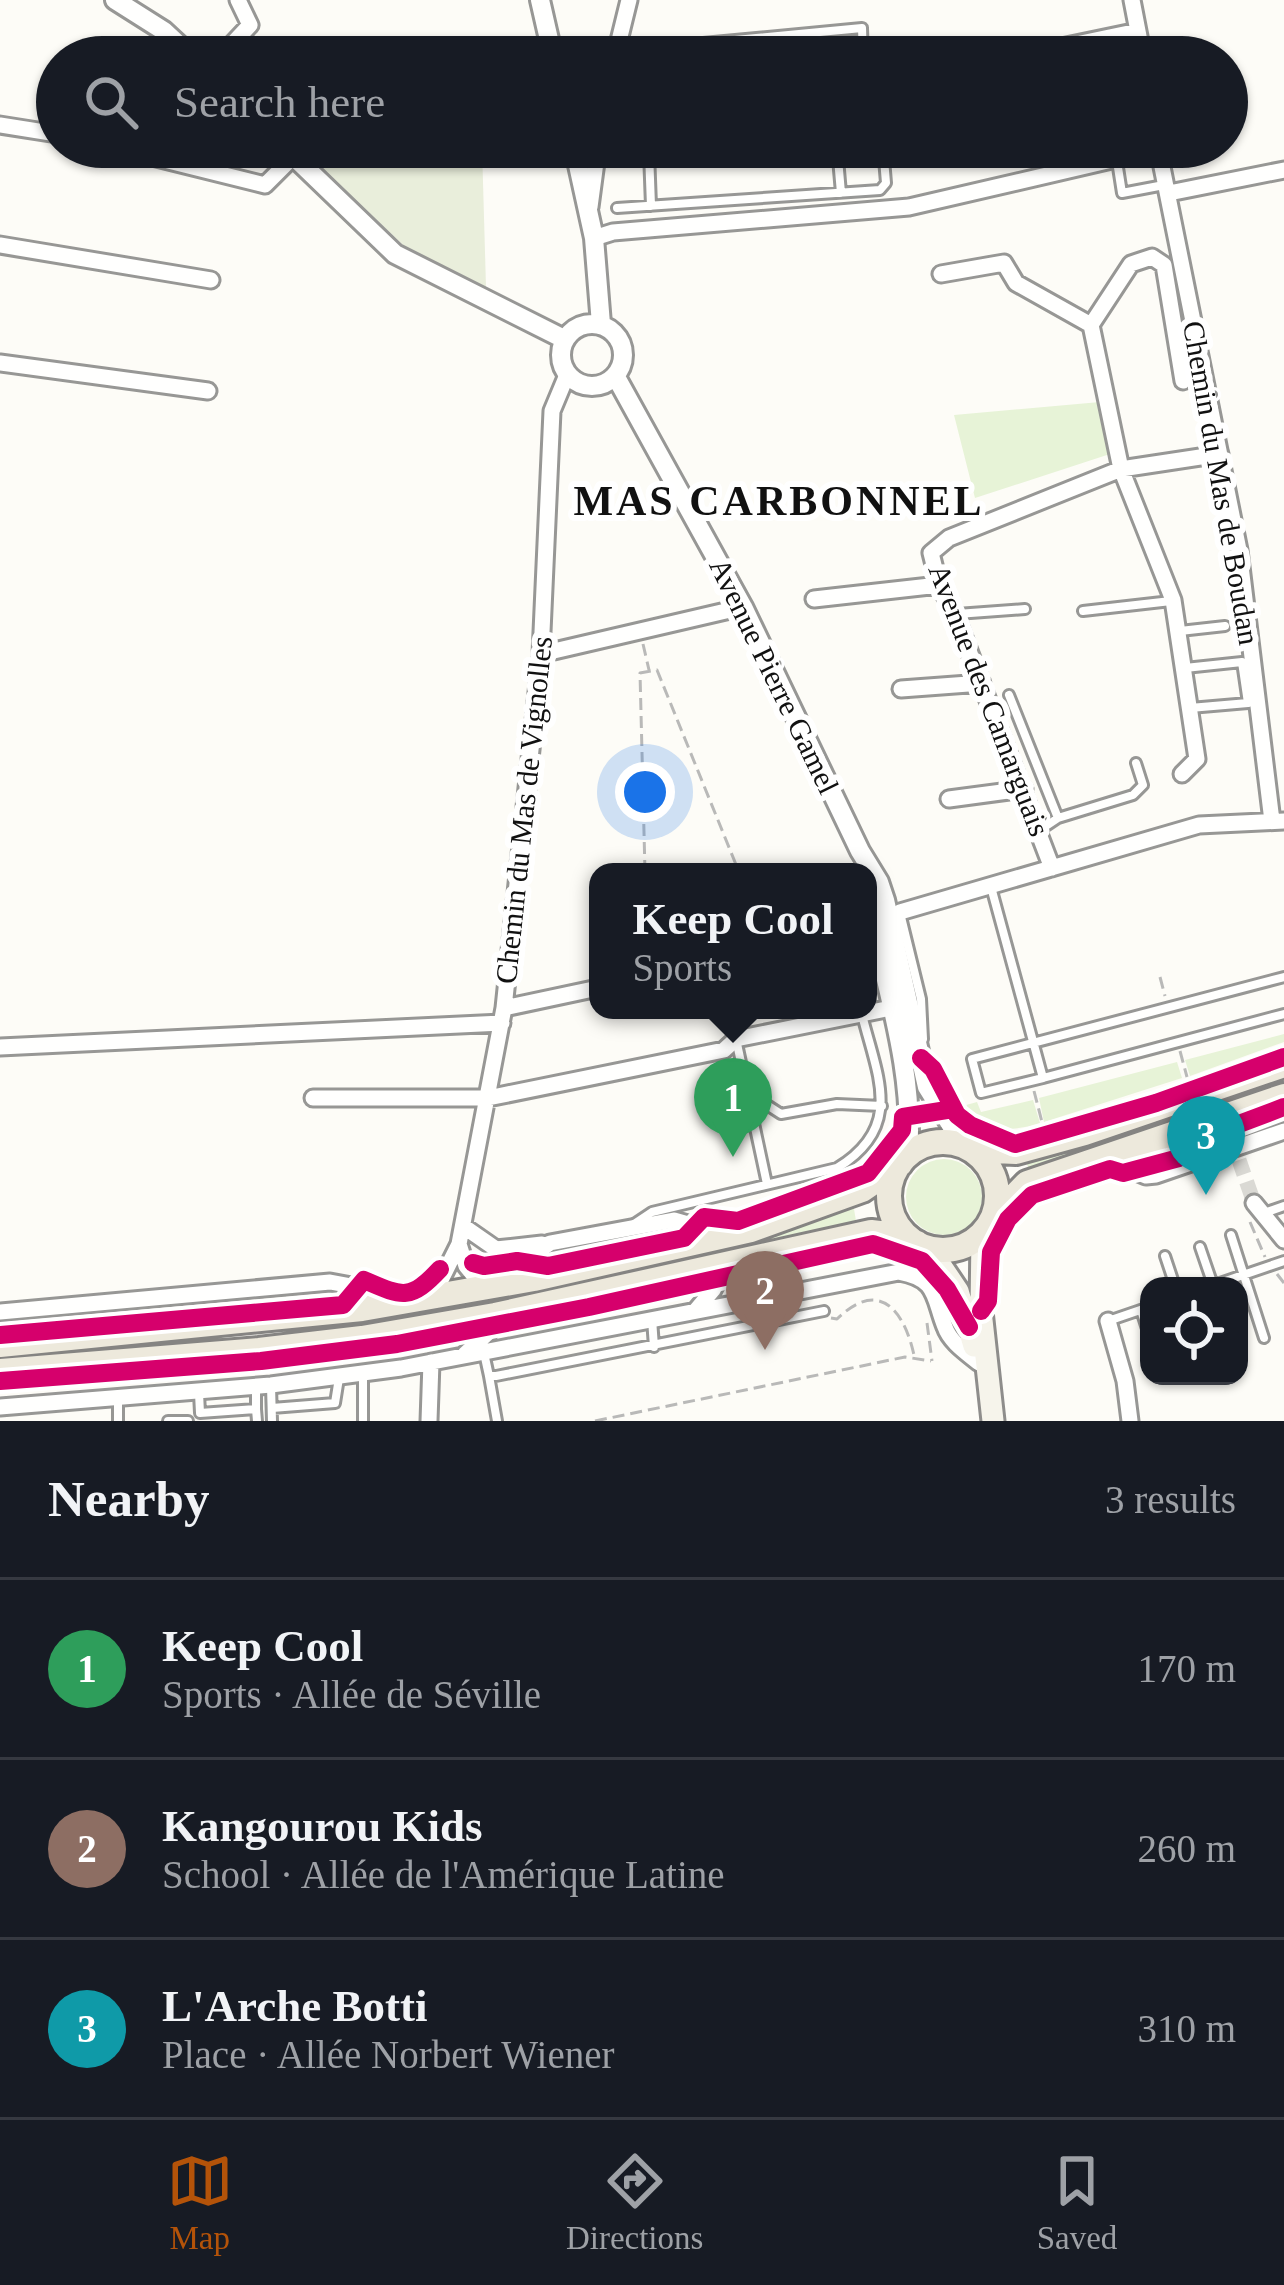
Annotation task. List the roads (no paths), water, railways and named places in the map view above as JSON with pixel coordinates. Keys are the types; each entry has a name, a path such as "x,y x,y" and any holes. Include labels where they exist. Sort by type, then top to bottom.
{"main road":[{"path":"0,1345 391,1305 730,1236 856,1193 938,1143 1016,1152 1158,1110 1284,1065"},
{"path":"0,1371 362,1338 495,1315 871,1232 954,1249 987,1226 1028,1184 1284,1096"},
{"path":"968,1148 982,1159 995,1180 997,1203 987,1226 981,1311 992,1413"},
{"path":"904,1160 890,1185 890,1205 897,1224 923,1246 958,1291 992,1413"}],"street":[{"path":"115,0 169,36"},
{"path":"238,0 250,26 240,36"},
{"path":"540,0 549,36"},
{"path":"621,36 633,0"},
{"path":"1132,0 1139,36"},
{"path":"1114,36 1138,31"},
{"path":"0,125 36,131"},
{"path":"199,168 266,184 278,168"},
{"path":"306,168 395,254 565,340"},
{"path":"581,168 594,238 601,324"},
{"path":"590,216 596,168"},
{"path":"594,238 613,232 909,208 1078,168"},
{"name":"Chemin du Mas de Boudan","path":"1163,168 1239,550 1278,821"},
{"path":"1168,189 1284,170"},
{"path":"0,245 212,280"},
{"path":"1182,774 1198,759 1173,601 1121,469 1091,325 1131,264 1152,257 1164,265 1183,380"},
{"path":"941,274 1004,263 1016,283 1091,325"},
{"path":"601,324 623,346 623,362 616,377 591,387 567,375 562,364 565,340 574,329 601,324"},
{"path":"0,363 208,392"},
{"name":"Chemin du Mas de Vignolles","path":"431,1299 459,1244 503,1015 541,654 552,411 567,375"},
{"name":"Avenue Pierre Gamel","path":"616,377 743,607 868,863"},
{"name":"Avenue des Camarguais","path":"1052,868 955,614 939,585 931,553 949,538 1121,469 1220,454"},
{"path":"814,599 939,585"},
{"path":"541,654 743,607"},
{"path":"902,689 982,682"},
{"path":"949,799 1024,789"},
{"path":"883,924 991,885 1199,825 1278,821"},
{"name":"Avenue Pierre Gamel","path":"860,850 862,863"},
{"name":"Avenue Pierre Gamel","path":"877,879 892,1008 911,1112 904,1160"},
{"name":"Avenue Pierre Gamel","path":"883,924 934,1102 968,1148"},
{"path":"0,1047 503,1015 589,991"},
{"path":"877,1011 892,1008"},
{"path":"314,1098 488,1098 724,1050 736,1039 837,1019"},
{"path":"1102,1158 1146,1176 1156,1175 1237,1154 1283,1136"},
{"path":"1256,1212 1284,1240"},
{"path":"463,1226 496,1249 511,1250 674,1220 730,1236"},
{"path":"518,1282 531,1256 550,1243"},
{"path":"459,1244 466,1266 484,1288"},
{"path":"696,1310 713,1291 726,1265"},
{"path":"0,1407 264,1386 363,1373 899,1272 915,1276 930,1288 939,1301 947,1333 979,1363"},
{"path":"0,1312 330,1282 357,1286 391,1305"},
{"path":"462,1356 489,1332 495,1315"},
{"path":"1108,1321 1126,1381 1130,1421"},
{"path":"429,1421 431,1362"}],"lane":[{"path":"777,36 862,28 862,36"},
{"path":"650,168 651,206"},
{"path":"839,168 841,193"},
{"path":"617,208 880,190 886,183 885,168"},
{"path":"1118,168 1122,193 1168,189"},
{"path":"1083,611 1173,601"},
{"path":"955,614 1025,609"},
{"path":"1178,631 1225,626"},
{"path":"1184,668 1242,662 1248,703 1190,708"},
{"path":"1009,695 1058,818"},
{"path":"1040,830 1058,818 1133,795 1144,785 1136,763"},
{"path":"991,885 1043,1078"},
{"path":"1284,976 972,1059 981,1093 1284,1014"},
{"path":"633,1226 652,1212 837,1168 855,1157 874,1136 882,1106 863,1019"},
{"path":"736,1039 767,1184"},
{"path":"750,1105 764,1103 781,1114 837,1104 882,1106"},
{"path":"1256,1212 1284,1206"},
{"path":"1231,1235 1264,1338"},
{"path":"1200,1247 1208,1277"},
{"path":"1165,1256 1172,1277"},
{"path":"1236,1277 1284,1261"},
{"path":"1108,1321 1140,1310"},
{"path":"489,1376 824,1311"},
{"path":"652,1319 654,1347"},
{"path":"484,1352 497,1421"},
{"path":"363,1373 363,1421"},
{"path":"272,1408 335,1402 340,1376"},
{"path":"264,1386 272,1421"},
{"path":"257,1421 264,1386"},
{"path":"199,1391 200,1413 256,1409"},
{"path":"118,1398 118,1421"},
{"path":"168,1421 188,1421"}],"tunnel":[{"path":"1239,1160 1254,1203"}],"place":[{"name":"Keep Cool","path":"733,1157"},
{"name":"L'Arche Botti","path":"1206,1195"},
{"name":"Kangourou Kids","path":"765,1350"}],"district":[{"name":"MAS CARBONNEL","path":"779,500"}]}
